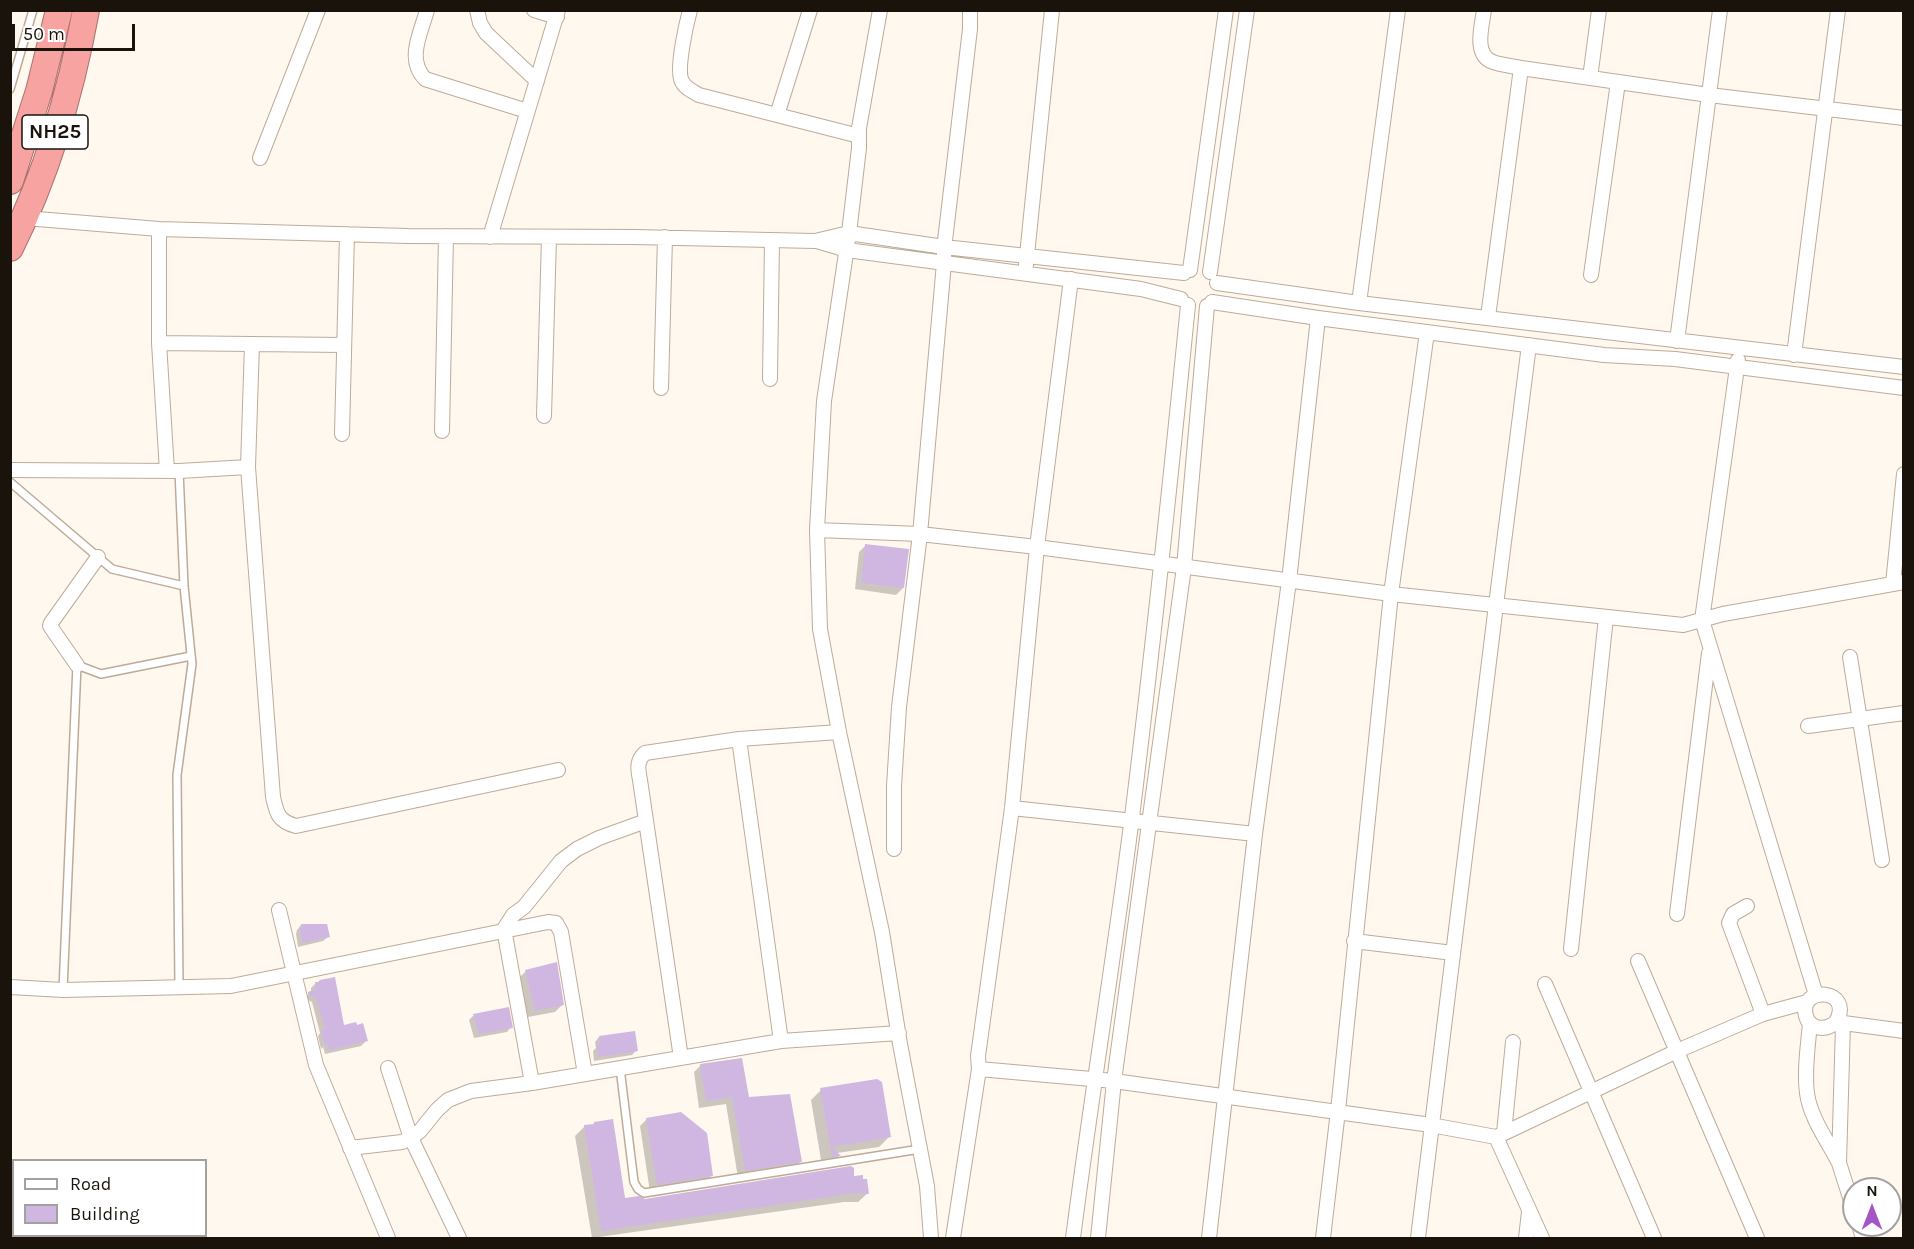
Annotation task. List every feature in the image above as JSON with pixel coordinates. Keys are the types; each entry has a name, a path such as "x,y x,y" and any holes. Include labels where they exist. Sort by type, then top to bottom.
{"highway":[{"name":"NH25","path":"10,181 59,10"},
{"name":"NH25","path":"10,248 25,218 43,171 67,93 86,10"}],"street":[{"path":"260,158 318,10"},
{"path":"427,10 416,49 415,62 424,79 527,111"},
{"path":"477,10 480,23 486,33 537,81"},
{"path":"490,237 557,14 534,10"},
{"path":"690,10 680,68 681,80 688,89 699,95 859,136"},
{"path":"777,116 810,10"},
{"path":"880,10 859,136 847,250 824,400 817,530 820,629 839,732 882,932 927,1186 931,1239"},
{"path":"894,849 894,786 899,707 920,534 944,247 970,28 970,10"},
{"path":"1025,273 1052,10"},
{"path":"1187,272 1226,10"},
{"path":"1098,1239 1114,1081 1184,567 1209,304 1216,296 1214,277 1247,10"},
{"path":"1359,303 1398,10"},
{"path":"1484,10 1480,43 1483,55 1490,62 1709,95 1904,118"},
{"path":"1590,78 1599,10"},
{"path":"1677,341 1720,10"},
{"path":"1794,355 1838,10"},
{"path":"1488,317 1521,68"},
{"path":"1591,274 1618,82"},
{"path":"25,218 159,229 490,237 665,237 815,241 847,250 1141,289 1196,308 1209,304 1604,355 1675,358 1904,388"},
{"path":"159,229 159,342 173,471"},
{"path":"815,241 849,233 944,247 1187,272"},
{"path":"342,434 347,234"},
{"path":"442,431 446,236"},
{"path":"544,416 549,237"},
{"path":"661,388 665,237"},
{"path":"770,379 772,240"},
{"path":"1073,1239 1131,820 1163,564 1184,302 1178,287 1180,279 1187,272 1196,268 1214,277 1359,303 1904,367"},
{"path":"953,1239 979,1069 978,1056 1012,808 1037,547 1071,279"},
{"path":"1209,1239 1255,834 1288,581 1318,318"},
{"path":"1323,1239 1391,594 1427,332"},
{"path":"159,342 344,345"},
{"path":"252,344 248,467 273,797 277,814 285,823 296,826 558,770"},
{"path":"1418,1239 1529,345"},
{"path":"1740,349 1702,620 1812,998 1805,1013 1815,1027 1826,1028 1839,1023 1904,1031"},
{"path":"10,470 173,471 248,467"},
{"path":"817,530 920,534 1037,547 1391,594 1683,625 1723,614 1898,583 1904,474"},
{"path":"77,665 50,626 98,557"},
{"path":"1570,949 1606,617"},
{"path":"1677,914 1710,648"},
{"path":"1850,657 1882,860"},
{"path":"1808,726 1904,713"},
{"path":"681,1058 638,765 640,758 645,753 739,739 839,732"},
{"path":"739,739 781,1041"},
{"path":"1012,808 1255,834"},
{"path":"532,1083 504,929 513,915 524,907 561,861 577,849 646,821"},
{"path":"1748,906 1733,914 1729,923 1763,1014"},
{"path":"279,910 316,1065 388,1239"},
{"path":"10,987 63,990 231,986 548,921 556,923 561,932 585,1074"},
{"path":"1354,941 1453,953"},
{"path":"1638,961 1757,1239"},
{"path":"1545,984 1654,1239"},
{"path":"979,1069 1082,1079 1094,1078 1500,1135 1677,1051 1763,1014 1828,994 1837,1001 1840,1012 1839,1163"},
{"path":"1810,1023 1806,1074 1807,1095 1814,1116 1839,1163 1843,1177"},
{"path":"350,1148 402,1142 411,1138 442,1105 459,1094 781,1041 899,1033"},
{"path":"1513,1042 1500,1135 1542,1239"},
{"path":"388,1068 411,1138 459,1239"},
{"path":"1526,1239 1529,1210"}],"lane":[{"path":"10,89 33,10"},
{"path":"173,471 192,664 177,776 179,987"},
{"path":"10,482 112,569 184,586"},
{"path":"63,990 77,665 101,674 191,656"},
{"path":"620,1068 634,1182 638,1190 644,1193 920,1149"}],"building":[{"path":"865,544 909,549 904,588 861,583"},
{"path":"301,924 327,924 330,937 302,943"},
{"path":"557,962 564,1005 535,1011 525,970"},
{"path":"335,977 344,1025 363,1023 368,1041 329,1050 327,1044 325,1046 321,1030 325,1029 316,998 308,992 316,989 315,982"},
{"path":"509,1007 513,1028 479,1034 473,1014"},
{"path":"635,1031 638,1051 599,1057 596,1045 600,1043 599,1036"},
{"path":"742,1058 749,1097 790,1094 802,1162 745,1171 732,1097 706,1101 700,1064"},
{"path":"877,1079 882,1082 891,1137 832,1147 841,1156 832,1157 820,1088"},
{"path":"681,1112 707,1133 713,1176 657,1185 646,1118"},
{"path":"613,1119 625,1198 639,1196 645,1199 851,1166 854,1168 854,1176 863,1175 863,1179 867,1179 869,1194 855,1193 601,1231 584,1125"}]}
